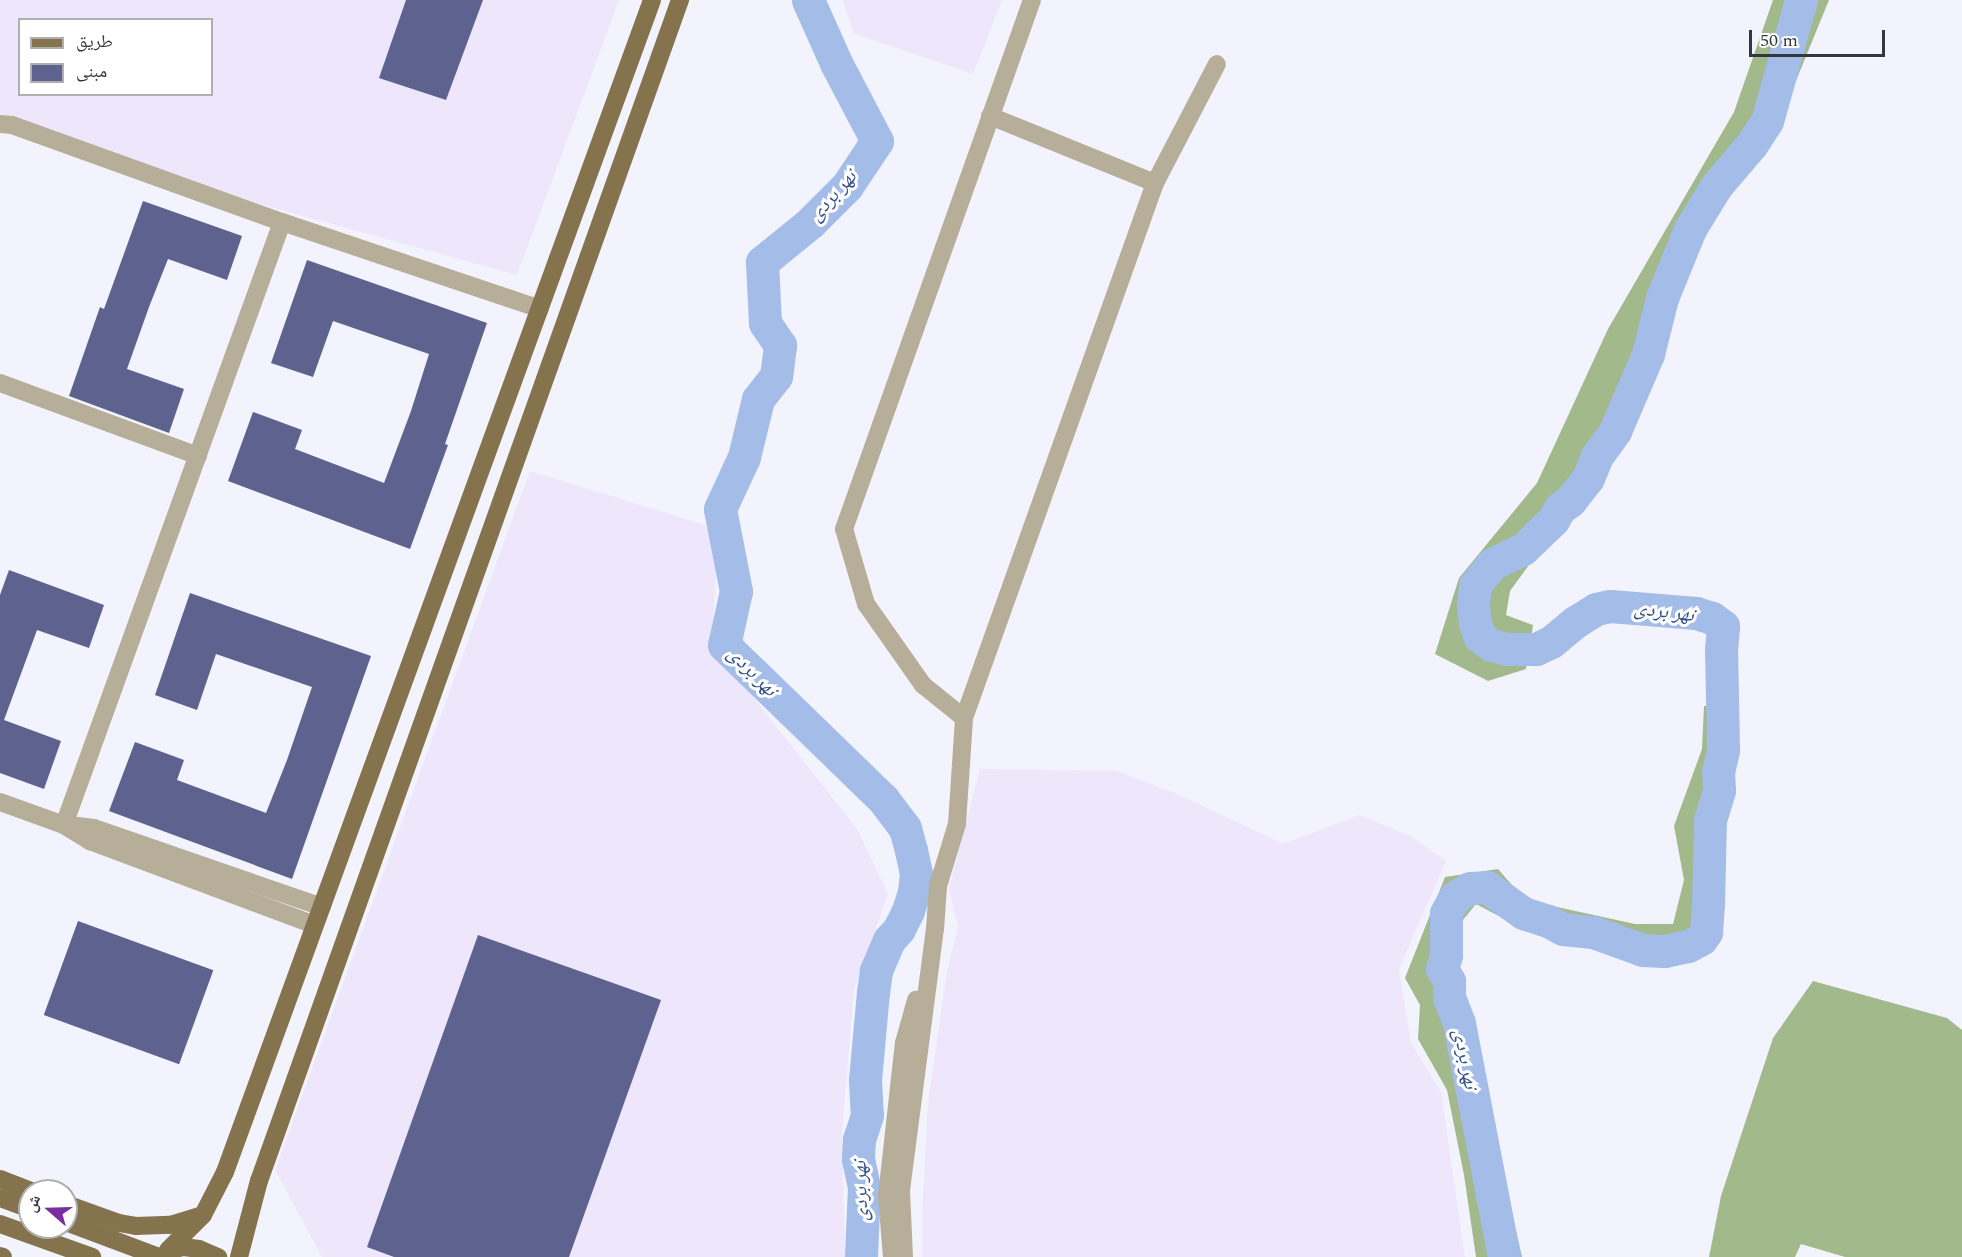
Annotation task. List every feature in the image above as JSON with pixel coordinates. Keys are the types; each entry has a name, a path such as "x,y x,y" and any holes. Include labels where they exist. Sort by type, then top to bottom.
{"main road":[{"path":"161,1255 203,1215 225,1172 652,0"},
{"path":"239,1257 259,1181 680,0"},
{"path":"0,1179 18,1186"},
{"path":"0,1198 18,1205"},
{"path":"78,1208 119,1223 136,1226 171,1225 203,1215"},
{"path":"0,1224 92,1257"},
{"path":"78,1226 161,1255 183,1247 199,1248 218,1257"}],"street":[{"path":"964,718 923,685 866,604 844,529 1032,0"},
{"path":"904,1257 901,1190 935,929 938,886 957,824 964,718 1155,183 1216,64"},
{"path":"990,116 1155,183"},
{"path":"0,124 12,125 282,222 540,309"},
{"path":"64,825 282,222"},
{"path":"0,383 198,456"},
{"path":"0,802 64,825 90,841 315,925"},
{"path":"64,825 94,828 322,907"},
{"path":"892,1257 886,1196 904,1044 935,929"}],"shaded area":[{"path":"0,0 619,0 517,275 263,205 0,114"},
{"path":"843,0 1002,0 973,74 853,33"},
{"path":"530,471 718,529 712,645 857,829 888,894 854,990 842,1133 845,1257 322,1257 275,1170"},
{"path":"980,769 1117,771 1177,794 1283,844 1360,815 1412,837 1446,861 1399,969 1411,1043 1441,1092 1465,1257 922,1257 928,1102 946,977 958,926 949,889"}],"green space":[{"path":"1773,0 1829,0 1793,88 1696,237 1632,410 1548,539 1510,591 1506,615 1533,625 1526,669 1488,681 1435,654 1459,578 1537,483 1608,329 1734,112"},
{"path":"1731,705 1717,849 1713,931 1691,954 1632,958 1512,923 1476,904 1458,926 1457,998 1490,1116 1522,1257 1476,1257 1464,1175 1447,1090 1418,1039 1420,1005 1405,978 1445,877 1498,869 1525,900 1635,924 1673,924 1684,880 1674,826 1702,749 1704,706"},
{"path":"1813,981 1947,1018 1962,1030 1962,1257 1845,1257 1801,1244 1795,1257 1709,1257 1721,1196 1773,1038"}],"building":[{"path":"406,0 483,0 446,100 379,78"},
{"path":"143,201 242,236 227,280 168,259 149,307 127,369 184,389 169,433 69,396 100,307 104,309"},
{"path":"307,260 487,323 445,444 448,445 410,549 228,481 253,412 302,430 295,449 384,483 411,411 429,354 333,321 313,377 271,363"},
{"path":"9,570 104,605 89,648 37,630 4,720 61,741 44,789 0,773 0,595"},
{"path":"190,593 371,656 292,879 109,811 135,742 184,760 177,780 266,813 287,760 312,687 216,654 197,710 155,695"},
{"path":"78,921 213,970 179,1064 44,1015"},
{"path":"478,935 661,1000 569,1257 394,1257 367,1247"}],"waterway":[{"name":"نهر بردى","path":"808,0 836,63 877,141 847,186 810,223 762,262 765,323 780,345 776,376 758,399 744,457 720,509 736,591 724,645 883,799 905,828 911,850 916,873 914,892 908,911 899,929 889,940 876,971 873,992 865,1080 867,1115 859,1139 858,1159 864,1187 861,1257"},
{"name":"نهر بردى","path":"1504,1257 1459,1023 1449,997 1449,981 1442,969 1446,955 1446,913 1455,897 1470,888 1487,887 1523,913 1548,921 1563,929 1593,932 1643,950 1664,951 1688,946 1701,939 1706,932 1710,820 1719,790 1718,772 1723,750 1721,650 1723,626 1712,618 1696,613 1610,606 1596,609 1575,622 1551,642 1536,649 1507,649 1491,645 1480,637 1475,624 1473,604 1475,585 1492,564 1523,549 1553,520 1560,508 1570,501 1588,478 1597,456 1615,431 1648,354 1662,298 1690,229 1717,185 1752,144 1767,121 1801,0"}]}
